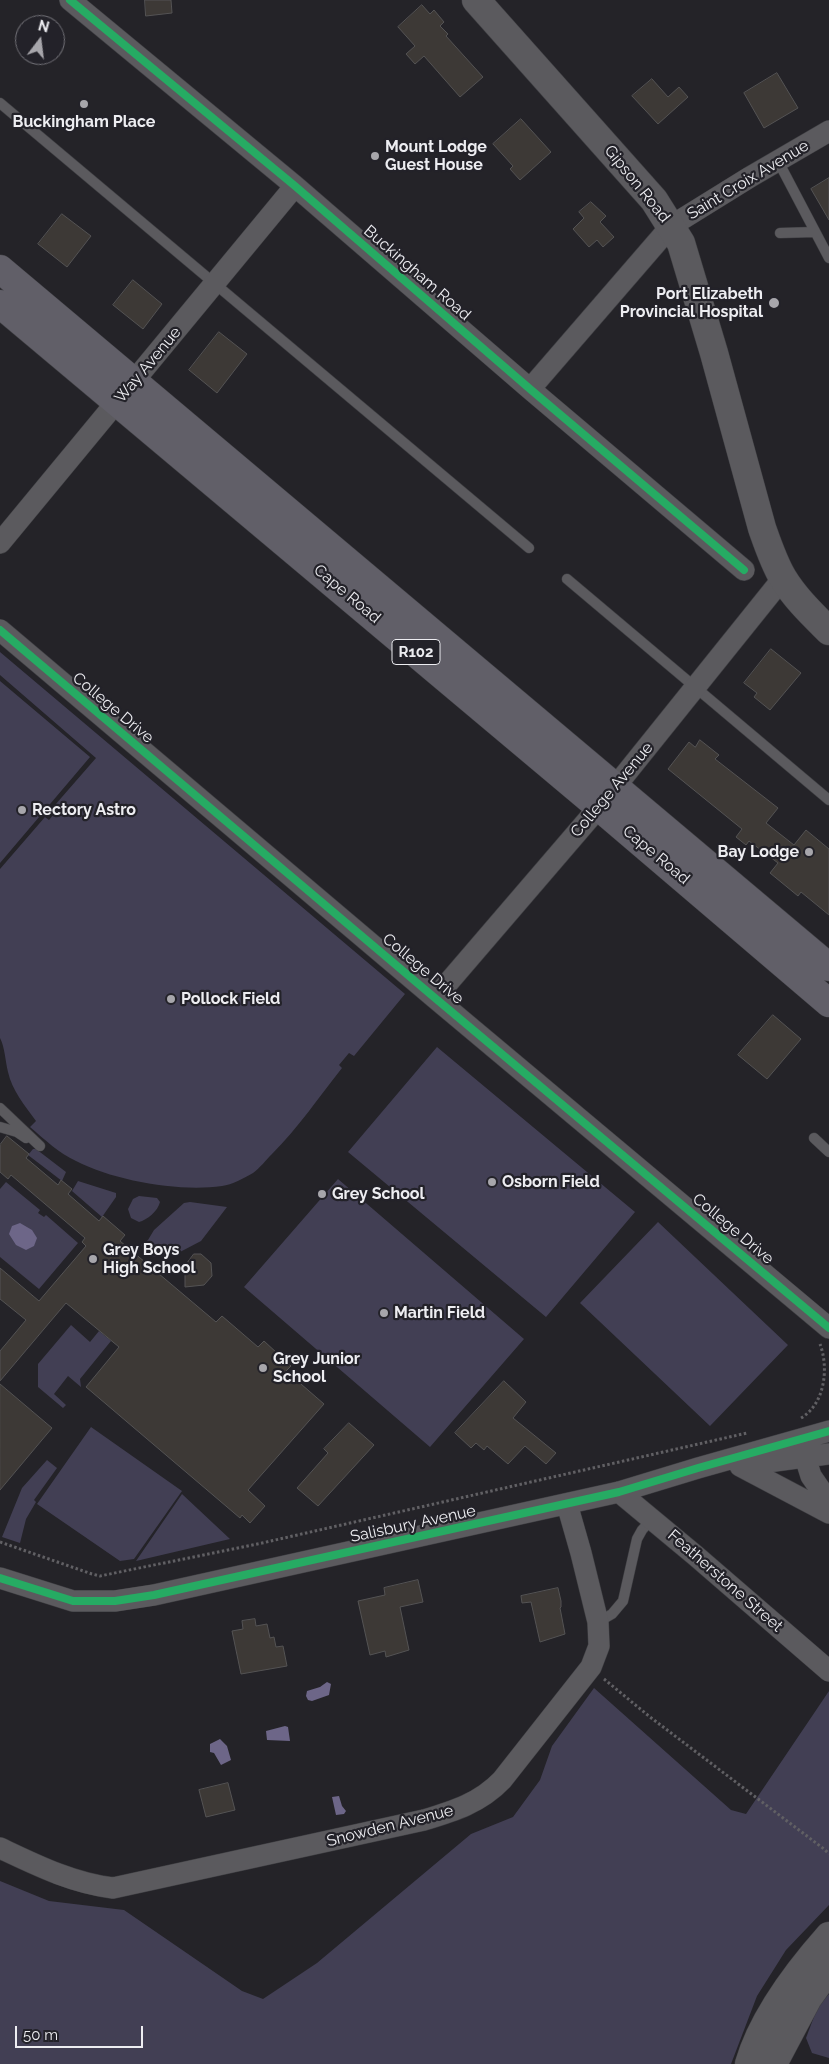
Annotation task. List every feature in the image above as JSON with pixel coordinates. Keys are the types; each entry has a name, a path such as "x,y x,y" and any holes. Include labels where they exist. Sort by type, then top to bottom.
{"main road":[{"name":"Cape Road","path":"0,269 126,391 607,797 829,1003"},
{"name":"Cape Road","path":"0,304 126,391"},
{"name":"Cape Road","path":"607,797 829,967"}],"street":[{"name":"Buckingham Road","path":"70,0 295,186 530,390 744,570"},
{"name":"Gipson Road","path":"476,0 654,200 672,226 680,243 696,292 762,528 783,578"},
{"name":"Saint Croix Avenue","path":"530,390 672,226 829,131"},
{"name":"Way Avenue","path":"0,543 295,186"},
{"path":"783,578 799,599 829,631"},
{"name":"College Avenue","path":"434,998 607,797 783,578"},
{"name":"College Drive","path":"0,630 434,998 829,1328"},
{"path":"810,1437 812,1476 829,1502"},
{"name":"Salisbury Avenue","path":"810,1437 828,1456"},
{"name":"Salisbury Avenue","path":"698,1468 740,1466 810,1437"},
{"name":"Salisbury Avenue","path":"0,1578 73,1601 115,1601 164,1593 619,1492 810,1437"},
{"path":"740,1466 829,1513"},
{"name":"Featherstone Street","path":"619,1492 829,1671"},
{"name":"Snowden Avenue","path":"0,1848 57,1874 95,1886 112,1888 424,1820 457,1810 476,1801 491,1791 591,1667 599,1646 598,1622 567,1504"},
{"path":"767,2061 779,2002 810,1958 829,1936"},
{"path":"767,2061 829,1969"}],"lane":[{"path":"0,104 529,548"},
{"path":"778,161 829,258"},
{"path":"780,233 815,232"},
{"path":"567,579 829,800"},
{"path":"0,1108 40,1146 17,1132 0,1127"},
{"path":"814,1138 829,1152"},
{"path":"598,1622 612,1614 623,1601 637,1540 642,1530 652,1519"}],"path":[{"path":"810,1437 811,1410 821,1393 825,1378"},
{"path":"0,1542 100,1576 262,1542 750,1432"},
{"path":"591,1667 650,1717 829,1854"}],"shaded area":[{"name":"Pollock Field","path":"0,652 405,994 354,1056 349,1053 339,1065 342,1068 282,1144 256,1171 238,1181 222,1186 187,1187 167,1186 128,1179 92,1168 70,1158 52,1146 30,1127 36,1121 19,1098 13,1085 0,1038 0,869 45,817 49,820 59,808 55,805 96,758 0,675"},
{"name":"Rectory Astro","path":"0,681 90,757 0,863"},
{"name":"Osborn Field","path":"437,1047 635,1212 546,1317 348,1152"},
{"path":"33,1149 36,1149 66,1172 62,1181 28,1155"},
{"name":"Martin Field","path":"338,1179 524,1339 430,1447 244,1287"},
{"path":"78,1181 116,1193 116,1197 102,1217 72,1191"},
{"path":"6,1182 40,1210 38,1213 44,1217 46,1215 78,1243 39,1289 0,1257 0,1189"},
{"path":"139,1196 157,1198 160,1202 152,1215 139,1222 131,1218 128,1209 133,1199"},
{"path":"190,1202 227,1207 201,1241 180,1252 159,1257 152,1256 141,1245 148,1240 154,1230 184,1203"},
{"path":"658,1222 788,1345 710,1426 580,1303"},
{"path":"20,1223 32,1230 37,1238 34,1246 26,1250 16,1245 9,1234 12,1226"},
{"path":"71,1325 90,1342 99,1331 111,1341 80,1379 81,1387 68,1376 54,1394 66,1405 63,1408 38,1387 38,1364"},
{"path":"91,1427 182,1491 134,1559 120,1561 37,1504"},
{"path":"47,1460 57,1468 34,1500 36,1502 26,1519 20,1543 2,1537 22,1488"},
{"path":"182,1494 230,1539 136,1561"},
{"path":"327,1682 331,1684 329,1695 312,1701 308,1700 306,1696 307,1691 320,1687"},
{"path":"594,1688 731,1810 746,1814 829,1691 829,1905 786,1950 757,1996 731,2064 0,2064 0,1881 49,1901 124,1910 242,1991 263,1999 317,1963 471,1834 513,1817 540,1780 552,1746"},
{"path":"285,1726 288,1727 290,1741 267,1740 266,1731"},
{"path":"220,1739 227,1746 231,1760 221,1765 214,1753 210,1752 210,1744"},
{"path":"339,1796 342,1806 346,1811 344,1814 336,1815 332,1797"},
{"path":"829,1994 829,2058 812,2053 806,2038 818,2006"}],"building":[{"path":"145,0 171,0 172,13 146,16"},
{"path":"422,5 430,14 434,10 444,22 440,26 448,34 446,36 483,77 460,97 424,56 415,64 406,54 415,46 398,27"},
{"path":"777,73 798,108 764,128 744,93"},
{"path":"652,79 668,97 679,87 688,97 658,124 632,96"},
{"path":"521,119 551,152 520,180 510,169 513,166 493,144"},
{"path":"829,178 829,220 811,189"},
{"path":"591,202 606,216 600,222 614,237 603,247 597,240 589,247 573,229 584,218 579,212"},
{"path":"62,214 91,236 67,267 38,244"},
{"path":"133,280 162,304 143,329 113,305"},
{"path":"219,332 247,354 217,393 189,370"},
{"path":"771,649 801,673 770,710 754,697 757,693 744,683"},
{"path":"700,740 719,755 715,759 778,808 766,823 794,845 806,830 829,849 829,915 801,892 798,896 770,873 778,863 749,841 746,845 736,837 742,829 668,769 689,742 695,747"},
{"path":"773,1015 801,1039 767,1079 738,1055"},
{"path":"7,1136 29,1154 26,1158 58,1185 61,1180 72,1189 68,1194 99,1221 103,1216 125,1235 120,1241 216,1322 222,1316 258,1347 264,1341 291,1366 286,1371 324,1404 248,1490 265,1506 250,1523 242,1515 240,1518 86,1387 119,1347 66,1303 0,1381 0,1351 26,1320 0,1299 0,1268 39,1301 86,1246 82,1242 85,1238 11,1175 8,1179 0,1172 0,1145"},
{"path":"194,1254 201,1254 211,1263 212,1276 204,1285 185,1287 185,1266"},
{"path":"504,1381 526,1402 513,1418 556,1453 546,1464 525,1446 508,1464 487,1446 484,1450 476,1443 471,1448 455,1433"},
{"path":"0,1384 52,1428 0,1490"},
{"path":"349,1423 374,1445 318,1506 297,1488 328,1453 324,1449"},
{"path":"418,1580 423,1602 400,1607 409,1650 386,1657 385,1651 370,1655 358,1601 385,1595 384,1588"},
{"path":"558,1588 565,1634 540,1642 531,1602 522,1603 521,1596"},
{"path":"255,1619 256,1626 267,1624 270,1638 274,1637 276,1647 283,1646 287,1666 241,1674 232,1631 243,1629 242,1621"},
{"path":"228,1783 235,1810 206,1817 199,1790"}],"cycle path":[{"path":"70,0 295,186 530,389 744,570"},
{"path":"0,630 829,1328"},
{"path":"0,1578 73,1601 115,1601 154,1595 619,1492 829,1431"}],"place":[{"name":"Buckingham Place","path":"84,104"},
{"name":"Mount Lodge Guest House","path":"375,156"},
{"name":"Port Elizabeth Provincial Hospital","path":"774,303"},
{"name":"Rectory Astro","path":"22,810"},
{"name":"Bay Lodge","path":"809,852"},
{"name":"Pollock Field","path":"171,999"},
{"name":"Osborn Field","path":"492,1182"},
{"name":"Grey School","path":"322,1194"},
{"name":"Grey Boys High School","path":"93,1259"},
{"name":"Martin Field","path":"384,1313"},
{"name":"Grey Junior School","path":"263,1368"}]}
